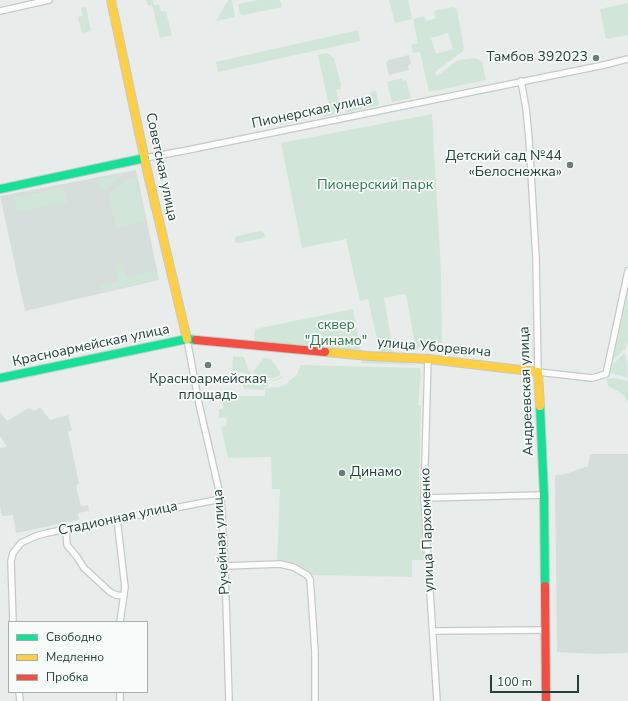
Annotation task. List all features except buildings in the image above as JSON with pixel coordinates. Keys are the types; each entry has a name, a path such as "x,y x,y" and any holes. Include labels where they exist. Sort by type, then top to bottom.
{"street":[{"path":"0,11 49,0"},
{"name":"Советская улица","path":"111,0 145,158 187,339"},
{"name":"Пионерская улица","path":"0,189 628,59"},
{"name":"Андреевская улица","path":"521,81 526,108 536,258 538,372 544,495 546,701"},
{"name":"улица Уборевича","path":"187,339 369,356 428,359 592,378 606,374 628,271"},
{"name":"Красноармейская улица","path":"0,378 187,339"},
{"name":"Ручейная улица","path":"187,339 199,404 221,499 225,566 229,701"},
{"name":"улица Пархоменко","path":"428,359 424,498 437,701"},
{"path":"424,498 544,495"},
{"name":"Стадионная улица","path":"13,621 10,568 11,557 16,547 24,542 36,536 221,499"},
{"path":"117,519 124,579 124,596 120,621"},
{"path":"66,530 67,545 84,568 110,592 124,596"},
{"path":"225,566 280,564 293,567 307,575 310,579 315,652 315,701"},
{"path":"433,631 545,630"}],"shaded area":[{"path":"409,55 411,64 408,65 409,70 389,75 386,62 388,62 388,60"},
{"path":"136,170 159,280 25,311 0,196"},
{"path":"40,407 50,420 68,415 72,430 68,432 79,483 76,486 81,506 88,505 89,511 78,513 79,520 16,533 13,515 2,516 0,506 0,448 7,447 0,436 0,412 7,421 29,408 34,411"},
{"path":"590,454 628,454 628,653 595,654 557,652 555,475 565,474 588,466"}],"green space":[{"path":"146,0 152,0 154,5 159,4 161,12 166,11 172,35 160,38 152,5 148,6"},
{"path":"228,0 232,0 235,17 216,21"},
{"path":"258,0 280,0 282,7 244,15 240,14 238,4"},
{"path":"389,0 408,0 412,19 395,23"},
{"path":"628,3 628,35 606,39 600,9"},
{"path":"86,7 91,31 82,33 78,17 83,16 81,8"},
{"path":"454,7 457,10 464,49 435,72 437,76 458,60 475,58 482,61 486,80 429,92 420,52 413,53 411,45 418,43 413,19 424,16 426,21 436,18 434,11","holes":["448,33 453,49 436,54 431,38"]},
{"path":"358,30 360,41 218,72 216,62"},
{"path":"327,53 334,58 341,85 340,89 336,90 341,113 324,117 322,108 329,106 318,55"},
{"path":"402,78 403,81 406,80 411,98 392,102 387,82"},
{"path":"376,91 379,105 345,113 347,108 372,102 370,92"},
{"name":"Пионерский парк","path":"432,114 441,272 442,343 425,343 416,350 406,294 384,298 394,354 380,353 368,299 360,301 346,239 302,248 281,143"},
{"path":"123,174 106,189 101,191 99,179"},
{"path":"135,177 145,221 116,227 109,193 126,179"},
{"path":"63,187 67,202 22,211 17,209 15,198"},
{"path":"260,231 264,233 265,236 263,238 239,243 235,242 235,238 237,236"},
{"path":"123,262 126,277 156,270 158,279 102,292 101,285 118,281 115,269 117,269 116,264"},
{"path":"628,292 628,343 625,349 613,360"},
{"name":"сквер \"Динамо\"","path":"353,309 362,356 254,345 255,329"},
{"path":"625,353 628,378 611,373 613,364"},
{"path":"233,356 244,357 251,373 248,376 247,373 232,372"},
{"path":"264,358 271,359 281,374 275,378 264,378 253,372"},
{"path":"362,359 414,364 415,365 362,363"},
{"name":"Динамо","path":"301,365 420,368 421,373 418,405 421,405 419,484 424,560 412,560 412,577 313,575 277,561 280,489 272,489 271,457 228,458 221,427 227,426 226,418 219,418 219,409 223,409 223,396 265,396 265,388 279,387 286,384 297,374"},
{"path":"253,375 266,380 283,377 278,380 268,381 268,387 264,387 264,390 244,389 243,383"},
{"path":"614,378 628,381 628,404 624,395 608,386 606,379"}],"traffic: fast":[{"path":"0,189 145,158"},
{"path":"0,378 187,339 196,340"},
{"path":"540,406 544,495 545,586"}],"traffic: slow":[{"path":"111,0 147,170 187,339"},
{"path":"325,352 428,359 538,372 540,406"}],"traffic: jam":[{"path":"196,340 325,352"},
{"path":"545,586 546,701"}],"place":[{"name":"Тамбов 392023","path":"596,58"},
{"name":"Детский сад №44 «Белоснежка»","path":"570,165"},
{"name":"Красноармейская площадь","path":"208,365"},
{"name":"Динамо","path":"342,473"}]}
